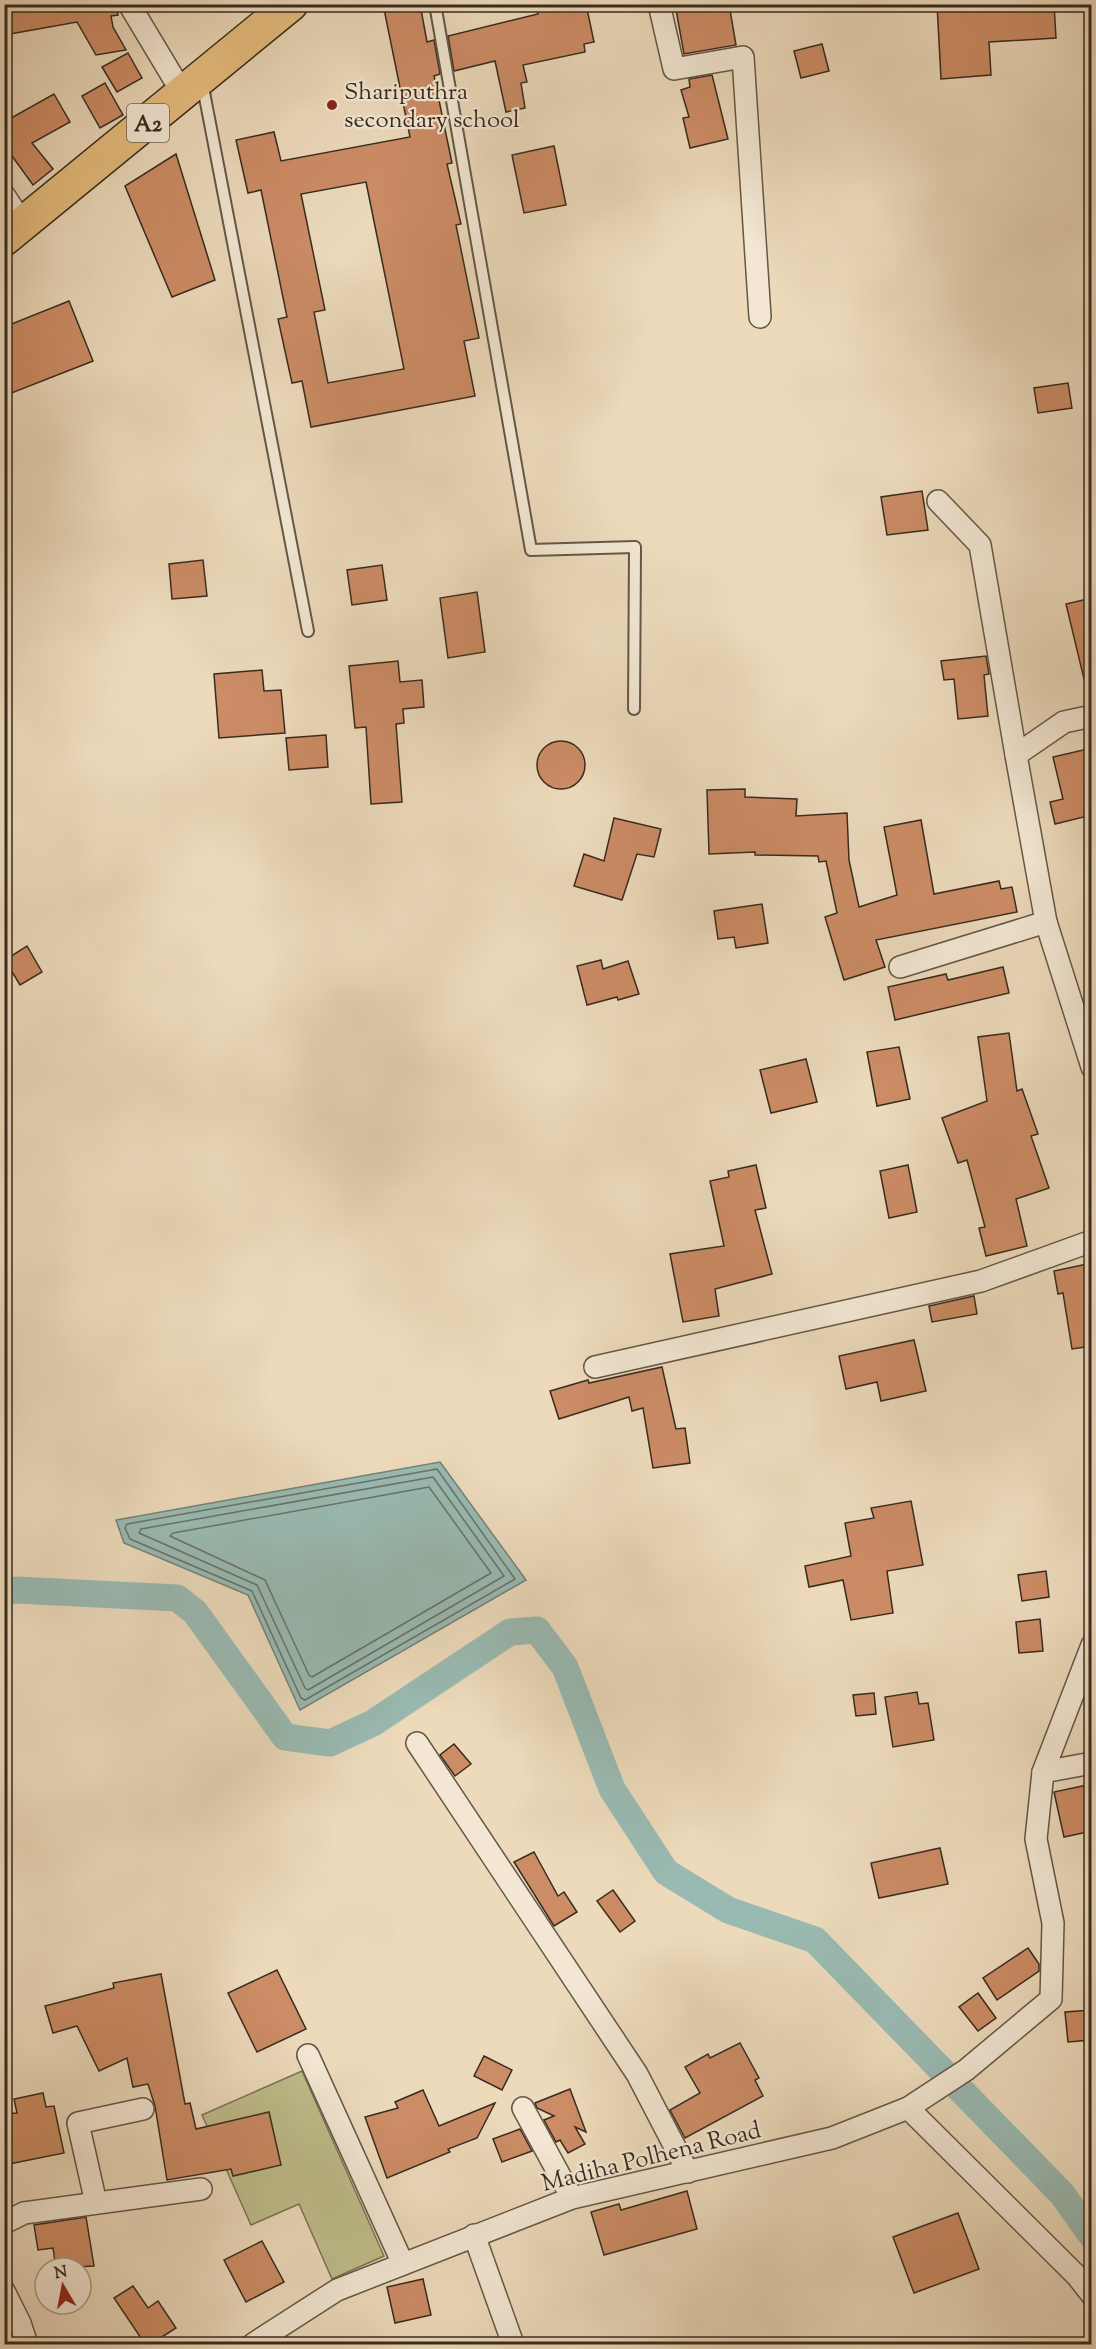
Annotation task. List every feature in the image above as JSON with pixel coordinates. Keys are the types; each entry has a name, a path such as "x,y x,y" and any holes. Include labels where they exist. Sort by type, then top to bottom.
{"highway":[{"name":"A2","path":"14,232 291,4"}],"street":[{"path":"129,4 192,87"},
{"path":"659,4 674,69 743,57 760,318"},
{"path":"4,195 14,232"},
{"path":"938,501 980,545 1046,922 1092,1067"},
{"path":"1016,755 1064,722 1092,716"},
{"path":"900,967 1046,922"},
{"path":"595,1367 981,1281 1092,1241"},
{"name":"Madiha Polhena Road","path":"253,2344 338,2290 474,2235 572,2198 832,2138 908,2108 966,2070 1051,1999 1053,1923 1036,1839 1043,1772 1092,1645"},
{"path":"417,1743 637,2074 687,2172"},
{"path":"1043,1772 1092,1764"},
{"path":"308,2055 403,2264"},
{"path":"523,2108 572,2198"},
{"path":"908,2108 1077,2276 1092,2295"},
{"path":"96,2203 78,2123 143,2109"},
{"path":"4,2223 24,2213 201,2189"},
{"path":"474,2235 513,2344"},
{"path":"4,2291 12,2328 27,2344"}],"lane":[{"path":"435,4 531,550 634,548 634,709"},
{"path":"192,87 308,631"}],"shaded area":[{"path":"302,2071 384,2256 332,2279 299,2204 251,2225 202,2115"}],"water":[{"path":"440,1462 526,1580 300,1710 248,1595 124,1543 116,1520"}],"building":[{"path":"4,4 116,4 118,15 111,16 113,27 126,50 96,55 77,22 4,35"},
{"path":"403,4 420,4 427,42 434,40 440,74 434,76 452,163 447,164 461,224 456,225 479,338 464,341 475,396 311,427 302,381 292,383 278,319 287,317 261,190 248,193 236,140 274,132 281,161 410,137 384,9","holes":["366,182 404,369 328,383 314,312 325,310 301,194"]},
{"path":"550,4 586,4 594,42 584,44 585,52 523,65 527,82 521,83 525,108 506,112 495,61 454,71 448,36 538,14 537,11 551,8"},
{"path":"675,4 729,4 736,45 684,54"},
{"path":"937,4 1054,4 1056,38 989,42 991,75 941,79"},
{"path":"822,44 829,71 801,78 794,51"},
{"path":"128,53 142,78 117,92 102,67"},
{"path":"712,75 728,139 690,148 683,118 689,117 681,90 690,87 689,79"},
{"path":"105,83 123,115 100,128 82,96"},
{"path":"54,94 70,122 32,143 53,169 33,185 4,145 4,122"},
{"path":"554,146 566,205 524,213 512,155"},
{"path":"176,154 215,280 172,297 125,186"},
{"path":"69,301 93,361 4,396 4,327"},
{"path":"1068,383 1072,408 1038,413 1034,388"},
{"path":"922,491 928,530 887,535 881,497"},
{"path":"203,560 207,596 172,599 169,564"},
{"path":"382,565 387,600 352,605 347,570"},
{"path":"477,592 485,652 448,658 440,598"},
{"path":"1092,598 1092,678 1084,679 1066,604"},
{"path":"986,656 989,674 984,675 988,716 958,719 954,679 944,680 941,661"},
{"path":"398,661 400,682 422,680 424,707 403,709 404,723 396,724 402,802 371,804 366,727 355,728 349,666"},
{"path":"262,670 264,691 281,690 285,733 219,738 214,674"},
{"path":"326,735 328,767 289,770 286,738"},
{"path":"561,741 578,748 585,765 578,782 561,789 544,782 537,765 544,748"},
{"path":"1092,748 1092,815 1055,824 1050,802 1063,799 1053,757"},
{"path":"745,789 745,797 797,799 796,816 847,813 849,860 859,907 897,895 884,827 921,820 934,894 999,881 1001,889 1012,887 1017,912 876,940 885,967 844,980 825,917 837,913 826,861 819,862 818,856 755,855 755,852 709,854 707,790"},
{"path":"614,818 661,829 654,857 637,854 622,900 574,886 584,854 604,861"},
{"path":"762,904 768,943 736,948 734,937 718,939 714,911"},
{"path":"27,946 42,972 20,985 5,960"},
{"path":"601,960 603,969 628,961 639,994 587,1005 577,966"},
{"path":"1003,967 1009,993 895,1020 888,987 946,974 948,980"},
{"path":"1009,1033 1017,1091 1022,1089 1038,1134 1031,1136 1049,1188 1016,1199 1027,1246 986,1256 979,1228 985,1227 967,1160 958,1163 942,1118 987,1101 978,1037"},
{"path":"899,1047 910,1099 877,1106 867,1052"},
{"path":"806,1059 817,1102 771,1113 760,1070"},
{"path":"756,1165 766,1208 755,1210 772,1274 715,1289 719,1316 683,1322 670,1254 724,1246 710,1181 729,1177 728,1171"},
{"path":"908,1165 917,1212 889,1218 880,1171"},
{"path":"1092,1263 1092,1346 1072,1349 1063,1293 1058,1294 1054,1271"},
{"path":"974,1296 977,1314 932,1322 929,1306"},
{"path":"914,1340 926,1391 881,1401 877,1382 846,1389 839,1356"},
{"path":"662,1367 676,1429 685,1428 690,1463 653,1468 643,1408 632,1411 629,1397 559,1419 550,1391 588,1380 589,1383"},
{"path":"911,1501 923,1565 887,1571 893,1613 851,1620 843,1580 809,1587 805,1566 851,1556 845,1523 874,1518 871,1508"},
{"path":"1046,1571 1049,1597 1022,1601 1018,1575"},
{"path":"1040,1619 1043,1651 1019,1653 1016,1622"},
{"path":"917,1692 919,1704 928,1703 934,1740 893,1747 885,1697"},
{"path":"874,1693 876,1714 856,1716 853,1695"},
{"path":"454,1744 471,1764 455,1776 440,1755"},
{"path":"1092,1784 1092,1831 1064,1837 1054,1792"},
{"path":"940,1848 948,1884 879,1898 871,1863"},
{"path":"534,1852 558,1896 564,1892 577,1912 554,1926 514,1862"},
{"path":"613,1890 635,1921 620,1932 597,1901"},
{"path":"1028,1948 1039,1964 1039,1971 997,2000 983,1978"},
{"path":"277,1970 306,2029 257,2052 228,1993"},
{"path":"161,1974 185,2104 190,2103 196,2129 269,2112 281,2165 233,2176 231,2169 167,2180 155,2106 148,2084 133,2087 127,2058 99,2071 77,2026 53,2033 45,2006 114,1988 113,1983"},
{"path":"978,1993 996,2018 978,2031 959,2007"},
{"path":"1092,2010 1092,2040 1068,2042 1065,2012"},
{"path":"740,2043 759,2078 755,2080 763,2096 685,2138 670,2110 700,2093 685,2067 708,2054 710,2058"},
{"path":"484,2056 512,2070 502,2090 474,2076"},
{"path":"570,2089 586,2132 575,2127 585,2144 568,2153 560,2140 556,2142 544,2120 554,2116 537,2108 535,2103"},
{"path":"423,2090 439,2126 495,2103 477,2138 448,2149 450,2152 387,2178 365,2117 398,2108 395,2102"},
{"path":"43,2093 46,2107 54,2106 64,2153 4,2165 4,2114 17,2113 14,2099"},
{"path":"520,2129 532,2151 502,2162 493,2139"},
{"path":"687,2191 697,2229 604,2255 591,2212 619,2204 621,2210"},
{"path":"958,2213 979,2269 914,2293 893,2237"},
{"path":"86,2217 92,2256 54,2256 53,2248 38,2250 34,2225"},
{"path":"262,2241 284,2282 246,2302 224,2260"},
{"path":"423,2279 431,2315 395,2323 387,2287"},
{"path":"133,2286 148,2308 158,2301 176,2328 151,2344 145,2344 114,2298"}],"waterway":[{"path":"4,1592 17,1590 177,1598 195,1612 285,1737 330,1743 373,1723 510,1632 537,1630 565,1667 612,1789 666,1872 728,1910 815,1940 1062,2194 1092,2236"}],"place":[{"name":"Shariputhra secondary school","path":"332,105"}]}
